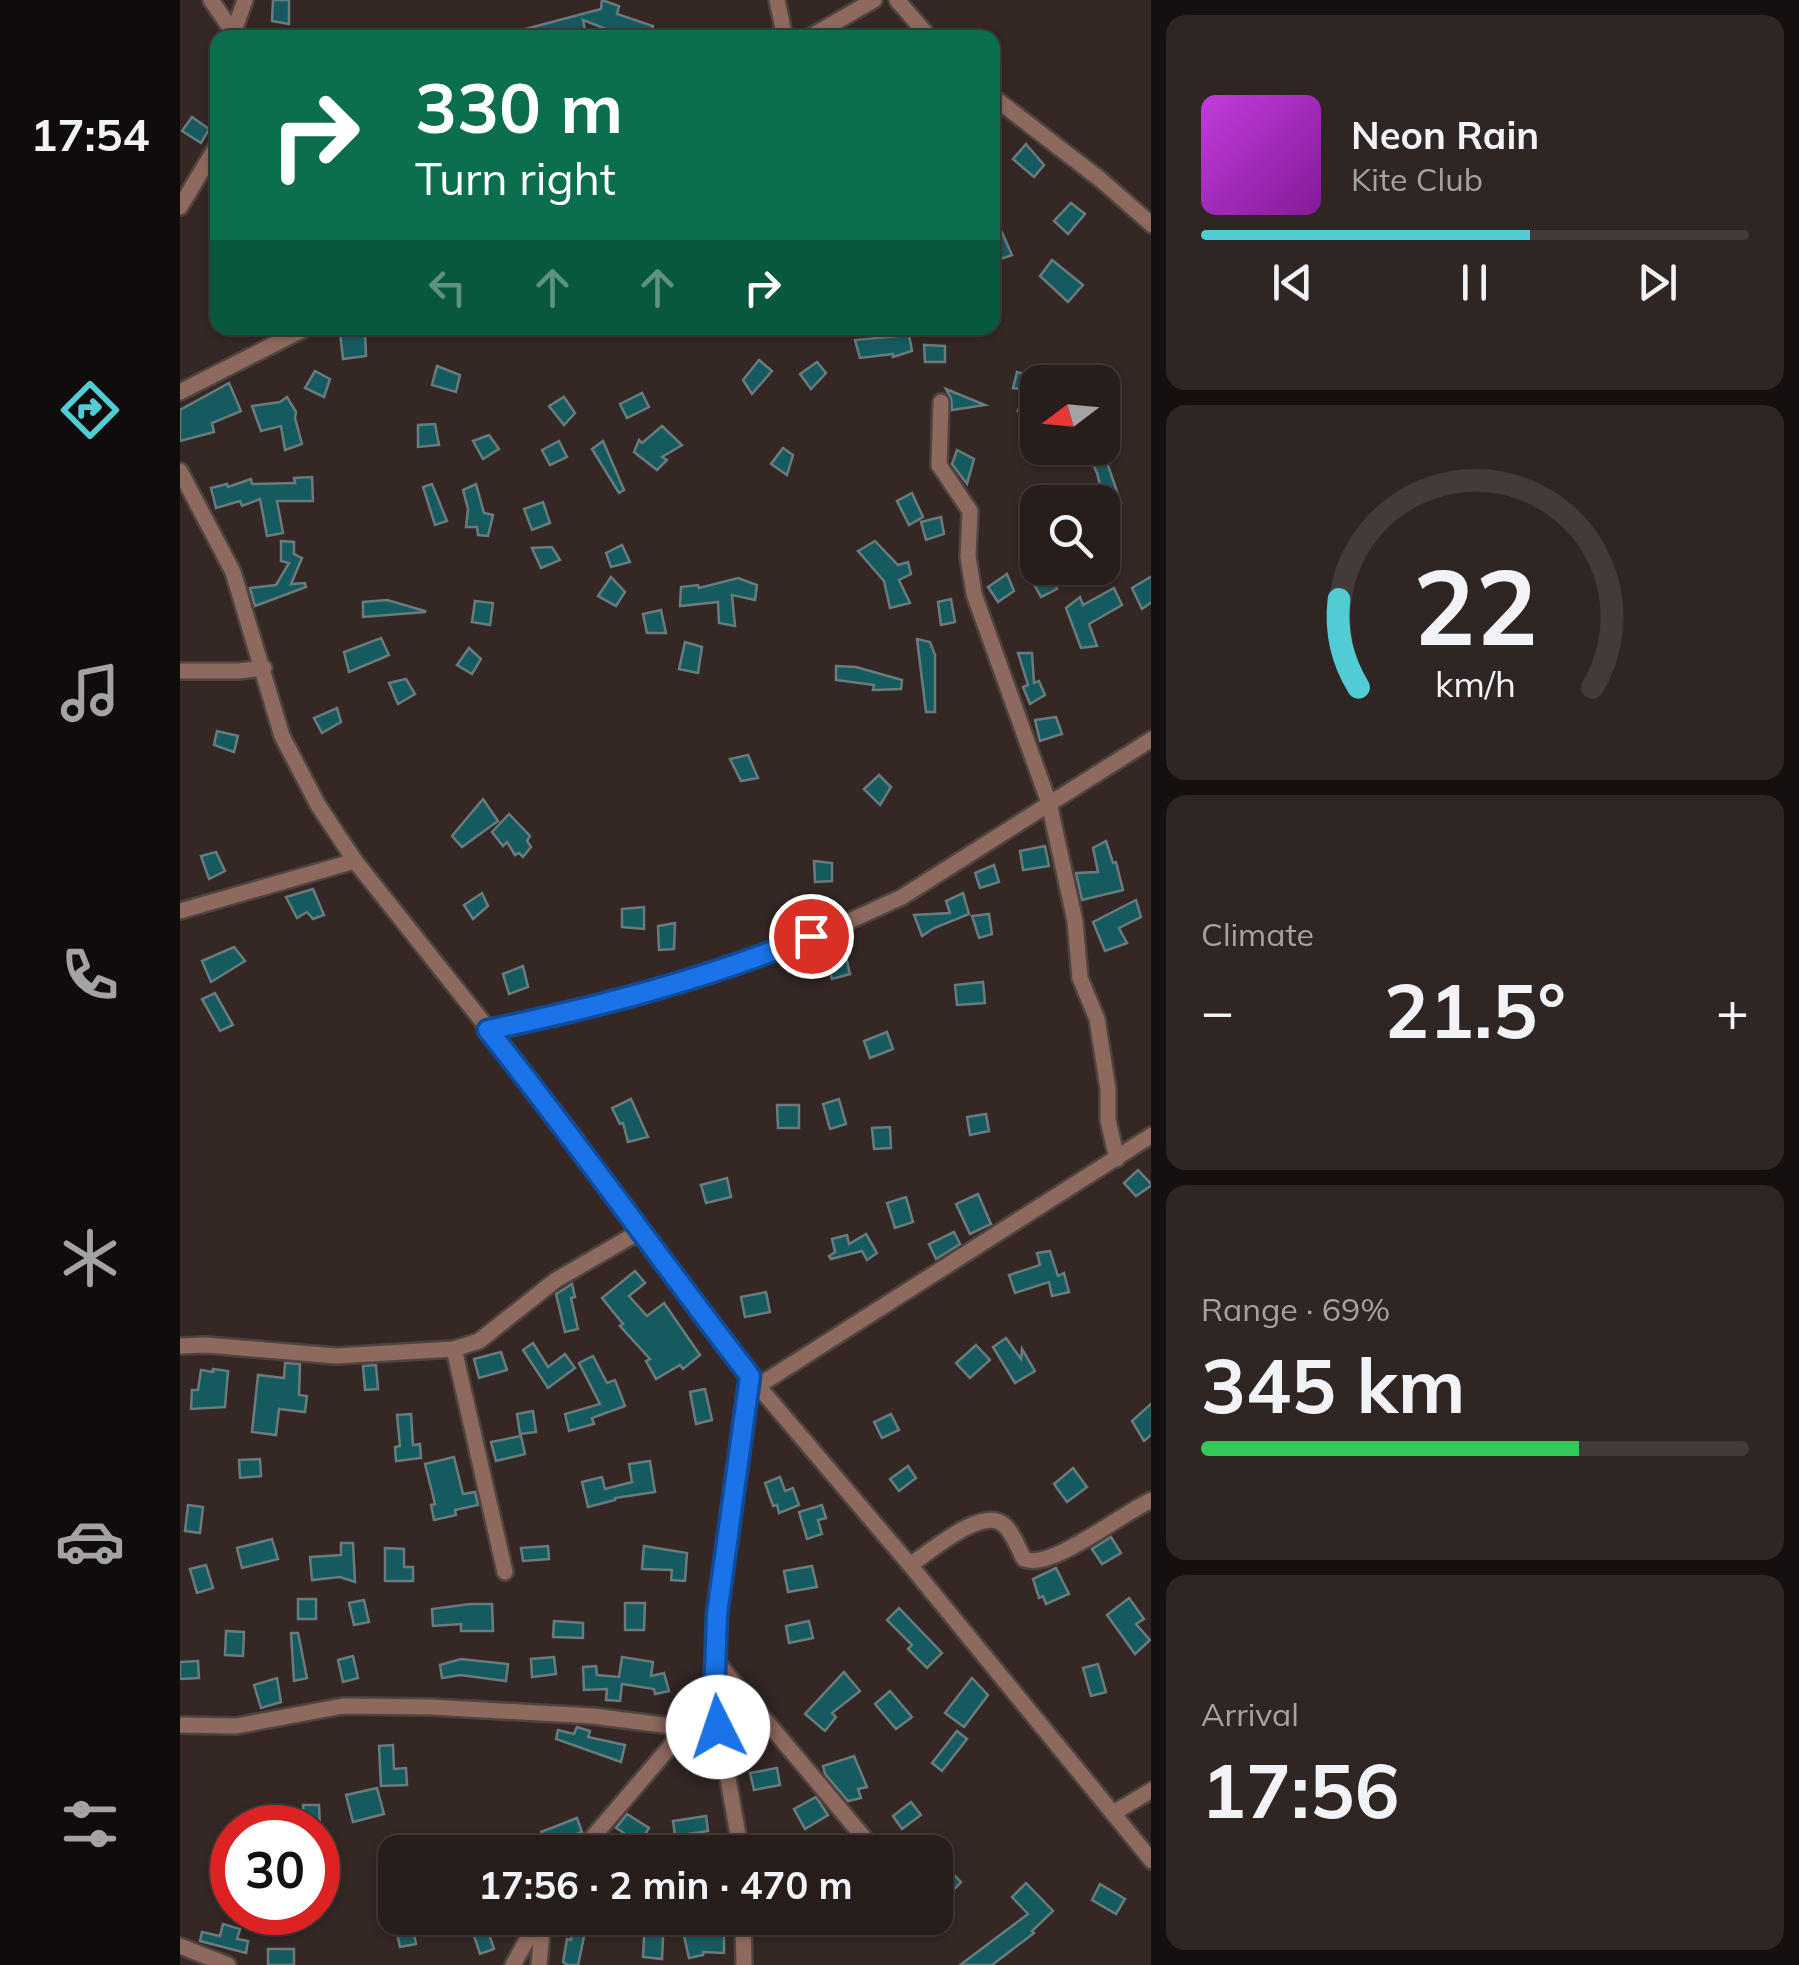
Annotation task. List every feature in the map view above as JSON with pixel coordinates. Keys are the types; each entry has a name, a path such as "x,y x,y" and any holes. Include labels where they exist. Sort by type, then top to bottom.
{"street":[{"path":"211,0 233,30"},
{"path":"237,30 244,0"},
{"path":"777,0 783,30"},
{"path":"822,30 874,0"},
{"path":"897,0 923,30"},
{"path":"1000,102 1151,224"},
{"path":"180,207 210,157"},
{"path":"180,392 292,335"},
{"path":"941,402 939,465 970,511 968,557 974,594 1049,802 1075,921 1080,978 1097,1018 1108,1088 1108,1120 1117,1159"},
{"path":"180,471 234,572 282,736 318,804 355,860 571,1133 639,1232 754,1381 1151,1860"},
{"path":"180,671 239,672 264,668"},
{"path":"488,1030 574,1012 742,964 845,923 902,897 1151,740"},
{"path":"180,911 355,860"},
{"path":"738,1835 714,1700 717,1614 754,1381 1151,1136"},
{"path":"180,1346 336,1356 454,1349 479,1341 556,1280 639,1232"},
{"path":"454,1349 505,1572"},
{"path":"910,1565 970,1525 990,1518 1001,1522 1010,1532 1024,1559 1036,1562 1151,1500"},
{"path":"716,1660 862,1835"},
{"path":"595,1835 714,1700"},
{"path":"180,1726 236,1726 344,1706 592,1716 686,1728"},
{"path":"1115,1812 1151,1791"},
{"path":"513,1965 531,1935"},
{"path":"540,1965 541,1935"},
{"path":"743,1935 744,1965"},
{"path":"180,1946 228,1965"}],"building":[{"path":"273,0 289,0 289,24 272,21"},
{"path":"602,0 619,6 617,14 653,26 652,30 609,30 583,20 585,30 522,30 601,9"},
{"path":"192,117 209,129 201,143 182,131"},
{"path":"1026,144 1044,165 1034,177 1013,159"},
{"path":"1071,203 1085,214 1068,234 1054,221"},
{"path":"1000,228 1012,255 1000,259"},
{"path":"1052,260 1083,285 1068,302 1040,276"},
{"path":"340,335 365,335 366,356 343,359"},
{"path":"909,335 912,351 893,357 860,358 855,340"},
{"path":"924,345 945,346 945,362 925,362"},
{"path":"759,360 772,371 752,394 743,380"},
{"path":"817,362 826,373 811,389 800,374"},
{"path":"437,366 460,375 456,392 432,385"},
{"path":"315,371 330,379 324,397 305,388"},
{"path":"1017,372 1020,373 1020,389 1013,388"},
{"path":"229,383 241,411 212,423 214,432 180,441 180,410"},
{"path":"946,389 985,405 952,410"},
{"path":"642,393 649,407 627,418 620,404"},
{"path":"287,397 296,412 302,444 285,450 281,426 261,431 252,406 280,402"},
{"path":"564,397 575,413 564,425 549,406"},
{"path":"435,424 439,445 418,447 418,425"},
{"path":"662,426 682,445 662,457 667,460 657,470 634,452 639,440 642,443"},
{"path":"489,435 499,449 483,459 473,441"},
{"path":"559,441 567,457 550,465 542,450"},
{"path":"603,441 624,490 619,493 592,449"},
{"path":"783,448 793,455 787,475 771,464"},
{"path":"957,450 974,459 967,484 952,464"},
{"path":"1093,465 1108,465 1115,485 1100,485"},
{"path":"312,477 313,501 277,501 283,533 267,536 260,499 242,506 240,501 216,508 211,488 251,479 252,484 295,483 294,478"},
{"path":"432,484 447,521 435,525 423,487"},
{"path":"476,484 484,513 493,515 488,536 478,535 477,527 466,527 468,509 463,490"},
{"path":"912,493 923,517 909,525 897,501"},
{"path":"543,502 550,523 532,530 524,509"},
{"path":"941,517 944,534 926,540 921,522"},
{"path":"281,541 294,542 294,554 302,558 291,584 305,583 306,587 255,606 250,588 276,585 289,563 281,561"},
{"path":"875,541 898,565 908,562 911,574 899,580 910,603 890,608 884,581 858,551"},
{"path":"622,545 630,562 611,567 606,553"},
{"path":"552,547 560,560 541,568 532,548"},
{"path":"1007,574 1014,591 998,602 988,587"},
{"path":"611,577 625,592 616,606 598,596"},
{"path":"1151,577 1151,603 1142,609 1132,588"},
{"path":"738,578 757,585 755,600 732,595 735,626 719,623 718,602 680,606 681,587 699,588"},
{"path":"1034,585 1055,585 1057,589 1041,597"},
{"path":"1114,588 1122,605 1089,624 1097,646 1081,648 1066,608 1080,597 1083,605"},
{"path":"951,599 955,622 941,625 938,602"},
{"path":"387,600 425,612 363,617 363,602"},
{"path":"475,601 493,603 490,625 472,622"},
{"path":"661,610 666,633 647,633 643,614"},
{"path":"381,638 389,655 349,672 344,652"},
{"path":"917,639 930,642 935,655 935,712 926,712"},
{"path":"685,642 702,647 698,673 679,669"},
{"path":"469,648 481,659 472,674 457,665"},
{"path":"1018,653 1032,653 1034,683 1039,681 1045,695 1030,704 1023,687 1028,685"},
{"path":"836,666 856,667 902,680 901,689 873,690 874,685 836,680"},
{"path":"406,679 415,694 398,704 389,683"},
{"path":"337,708 341,722 322,733 314,718"},
{"path":"1056,717 1062,734 1040,741 1035,720"},
{"path":"217,731 238,736 234,752 214,745"},
{"path":"748,755 758,778 741,781 730,759"},
{"path":"879,775 891,787 880,805 864,789"},
{"path":"483,799 498,821 462,847 452,836"},
{"path":"509,814 530,836 527,841 531,847 523,857 515,855 507,842 503,846 492,832"},
{"path":"1106,841 1123,890 1082,900 1076,873 1098,872 1093,848"},
{"path":"1045,846 1049,866 1023,870 1020,851"},
{"path":"216,852 225,871 209,879 201,856"},
{"path":"814,861 832,863 832,881 815,882"},
{"path":"994,865 999,882 980,888 975,873"},
{"path":"313,889 324,915 313,919 307,912 297,918 286,897"},
{"path":"482,893 488,906 473,919 464,905"},
{"path":"963,893 969,914 922,936 914,915 950,913 946,901"},
{"path":"1136,900 1141,917 1119,928 1127,943 1105,951 1093,922"},
{"path":"644,907 644,929 622,927 622,909"},
{"path":"989,914 992,934 979,938 972,916"},
{"path":"675,923 674,949 659,950 658,926"},
{"path":"234,947 245,961 211,982 202,961"},
{"path":"844,948 850,974 832,979 825,953"},
{"path":"523,966 528,987 509,994 503,974"},
{"path":"983,982 985,1003 957,1005 955,985"},
{"path":"215,993 233,1025 220,1031 202,999"},
{"path":"887,1032 893,1049 870,1058 864,1041"},
{"path":"631,1099 648,1137 628,1142 623,1123 620,1124 612,1108"},
{"path":"839,1099 846,1124 830,1129 823,1104"},
{"path":"777,1105 799,1105 799,1128 778,1128"},
{"path":"986,1114 989,1131 970,1135 967,1117"},
{"path":"890,1127 891,1148 874,1149 872,1128"},
{"path":"1138,1170 1151,1186 1136,1196 1124,1183"},
{"path":"727,1178 731,1197 706,1203 701,1185"},
{"path":"978,1194 991,1224 970,1234 956,1204"},
{"path":"906,1197 913,1222 895,1228 887,1203"},
{"path":"954,1232 960,1244 936,1259 929,1244"},
{"path":"866,1234 877,1253 867,1260 862,1251 831,1259 829,1256 835,1252 832,1239 847,1235 849,1244"},
{"path":"1050,1251 1058,1276 1064,1273 1069,1292 1052,1296 1049,1282 1015,1293 1009,1275 1040,1265 1037,1253"},
{"path":"635,1271 645,1283 629,1296 647,1316 664,1303 700,1355 683,1369 680,1365 656,1379 646,1361 650,1359 620,1326 623,1324 602,1298"},
{"path":"572,1284 578,1329 565,1332 556,1294"},
{"path":"766,1292 770,1312 745,1317 741,1297"},
{"path":"1006,1338 1021,1359 1022,1349 1035,1371 1015,1383 993,1347"},
{"path":"533,1343 548,1367 565,1354 575,1368 548,1388 523,1350"},
{"path":"976,1345 990,1360 970,1378 956,1363"},
{"path":"501,1352 507,1370 479,1378 474,1359"},
{"path":"593,1356 607,1383 615,1380 625,1406 592,1418 594,1424 569,1431 565,1414 600,1404 579,1363"},
{"path":"285,1363 300,1364 299,1395 307,1396 305,1412 279,1409 276,1435 252,1432 258,1375 284,1378"},
{"path":"376,1365 378,1389 365,1390 363,1366"},
{"path":"201,1370 228,1371 225,1407 191,1409 192,1390 198,1390"},
{"path":"705,1389 712,1420 696,1424 690,1392"},
{"path":"1151,1404 1151,1435 1144,1441 1132,1421"},
{"path":"533,1411 536,1432 520,1434 517,1414"},
{"path":"411,1414 413,1445 420,1444 421,1458 396,1461 395,1447 400,1446 397,1415"},
{"path":"891,1414 899,1430 882,1438 874,1422"},
{"path":"521,1436 525,1454 496,1461 491,1442"},
{"path":"454,1457 463,1494 475,1492 478,1505 434,1520 431,1505 435,1504 425,1464"},
{"path":"260,1459 261,1476 240,1478 239,1460"},
{"path":"650,1461 655,1492 588,1507 582,1482 602,1477 605,1489 632,1482 629,1464"},
{"path":"908,1466 916,1478 899,1491 890,1479"},
{"path":"1073,1468 1087,1487 1067,1502 1054,1484"},
{"path":"780,1477 785,1491 793,1488 799,1505 779,1513 765,1483"},
{"path":"188,1505 203,1507 200,1533 185,1531"},
{"path":"822,1505 826,1518 818,1520 822,1534 807,1539 799,1512"},
{"path":"1111,1537 1121,1553 1102,1564 1092,1549"},
{"path":"272,1539 278,1559 242,1568 237,1548"},
{"path":"341,1543 353,1543 355,1582 340,1577 312,1580 310,1557 341,1555"},
{"path":"548,1546 549,1559 523,1561 521,1548"},
{"path":"644,1546 687,1553 685,1581 671,1580 672,1570 642,1569"},
{"path":"385,1548 404,1549 404,1567 413,1567 413,1581 385,1581"},
{"path":"206,1565 213,1588 197,1593 190,1569"},
{"path":"812,1566 817,1587 788,1592 784,1571"},
{"path":"1056,1568 1069,1594 1046,1604 1043,1596 1039,1598 1033,1579"},
{"path":"1129,1598 1144,1619 1136,1624 1150,1640 1135,1654 1107,1615"},
{"path":"298,1599 316,1599 316,1619 298,1619"},
{"path":"364,1600 369,1622 354,1625 349,1603"},
{"path":"625,1603 645,1603 644,1630 625,1630"},
{"path":"492,1604 493,1631 461,1631 461,1624 433,1626 432,1609"},
{"path":"899,1608 942,1653 927,1668 908,1649 912,1645 887,1620"},
{"path":"554,1621 583,1623 583,1638 553,1637"},
{"path":"809,1621 813,1638 789,1643 786,1626"},
{"path":"226,1631 244,1632 243,1656 225,1655"},
{"path":"291,1633 298,1633 307,1678 294,1681"},
{"path":"353,1656 358,1678 343,1682 338,1660"},
{"path":"554,1657 556,1674 532,1677 531,1659"},
{"path":"622,1657 653,1662 651,1676 664,1673 669,1691 655,1694 654,1689 622,1684 620,1701 606,1700 607,1689 584,1690 583,1667 596,1666 597,1675 619,1677"},
{"path":"461,1659 508,1664 506,1681 460,1675 442,1678 440,1665"},
{"path":"198,1661 199,1678 180,1679 180,1662"},
{"path":"1098,1664 1106,1692 1091,1696 1083,1668"},
{"path":"844,1672 860,1691 832,1713 836,1717 825,1731 805,1714"},
{"path":"277,1678 281,1702 261,1708 254,1685"},
{"path":"972,1678 988,1695 964,1727 945,1713"},
{"path":"890,1691 912,1717 896,1729 875,1704"},
{"path":"577,1727 590,1731 588,1737 625,1745 621,1762 556,1739 558,1730 574,1734"},
{"path":"957,1731 967,1739 942,1771 932,1763"},
{"path":"393,1745 394,1769 406,1768 407,1785 381,1786 379,1746"},
{"path":"854,1756 867,1787 858,1789 861,1798 848,1801 825,1774 823,1766"},
{"path":"777,1768 780,1785 754,1790 750,1773"},
{"path":"377,1788 384,1814 353,1822 346,1795"},
{"path":"816,1797 828,1815 805,1829 794,1809"},
{"path":"911,1802 921,1815 902,1829 893,1816"},
{"path":"627,1814 649,1828 645,1835 627,1835 616,1828"},
{"path":"706,1816 708,1831 675,1835 673,1821"},
{"path":"577,1818 582,1832 542,1835 541,1832"},
{"path":"953,1874 961,1882 953,1890"},
{"path":"1026,1883 1053,1911 1034,1933 992,1965 960,1965 1028,1914 1012,1897"},
{"path":"1100,1884 1125,1899 1116,1914 1092,1900"},
{"path":"202,1932 238,1935 237,1939 248,1941 246,1953 200,1941"},
{"path":"397,1935 414,1935 416,1944 400,1947"},
{"path":"474,1935 489,1935 494,1949 480,1954"},
{"path":"572,1935 584,1935 578,1965 563,1962 567,1939 571,1940"},
{"path":"644,1935 663,1935 662,1959 643,1957"},
{"path":"724,1935 724,1953 703,1952 689,1958 684,1936"},
{"path":"268,1949 294,1949 294,1965 268,1965"}],"route":[{"path":"718,1727 714,1700 717,1614 750,1376 639,1232 571,1133 488,1030 574,1012 675,984 742,964 811,936"}]}
